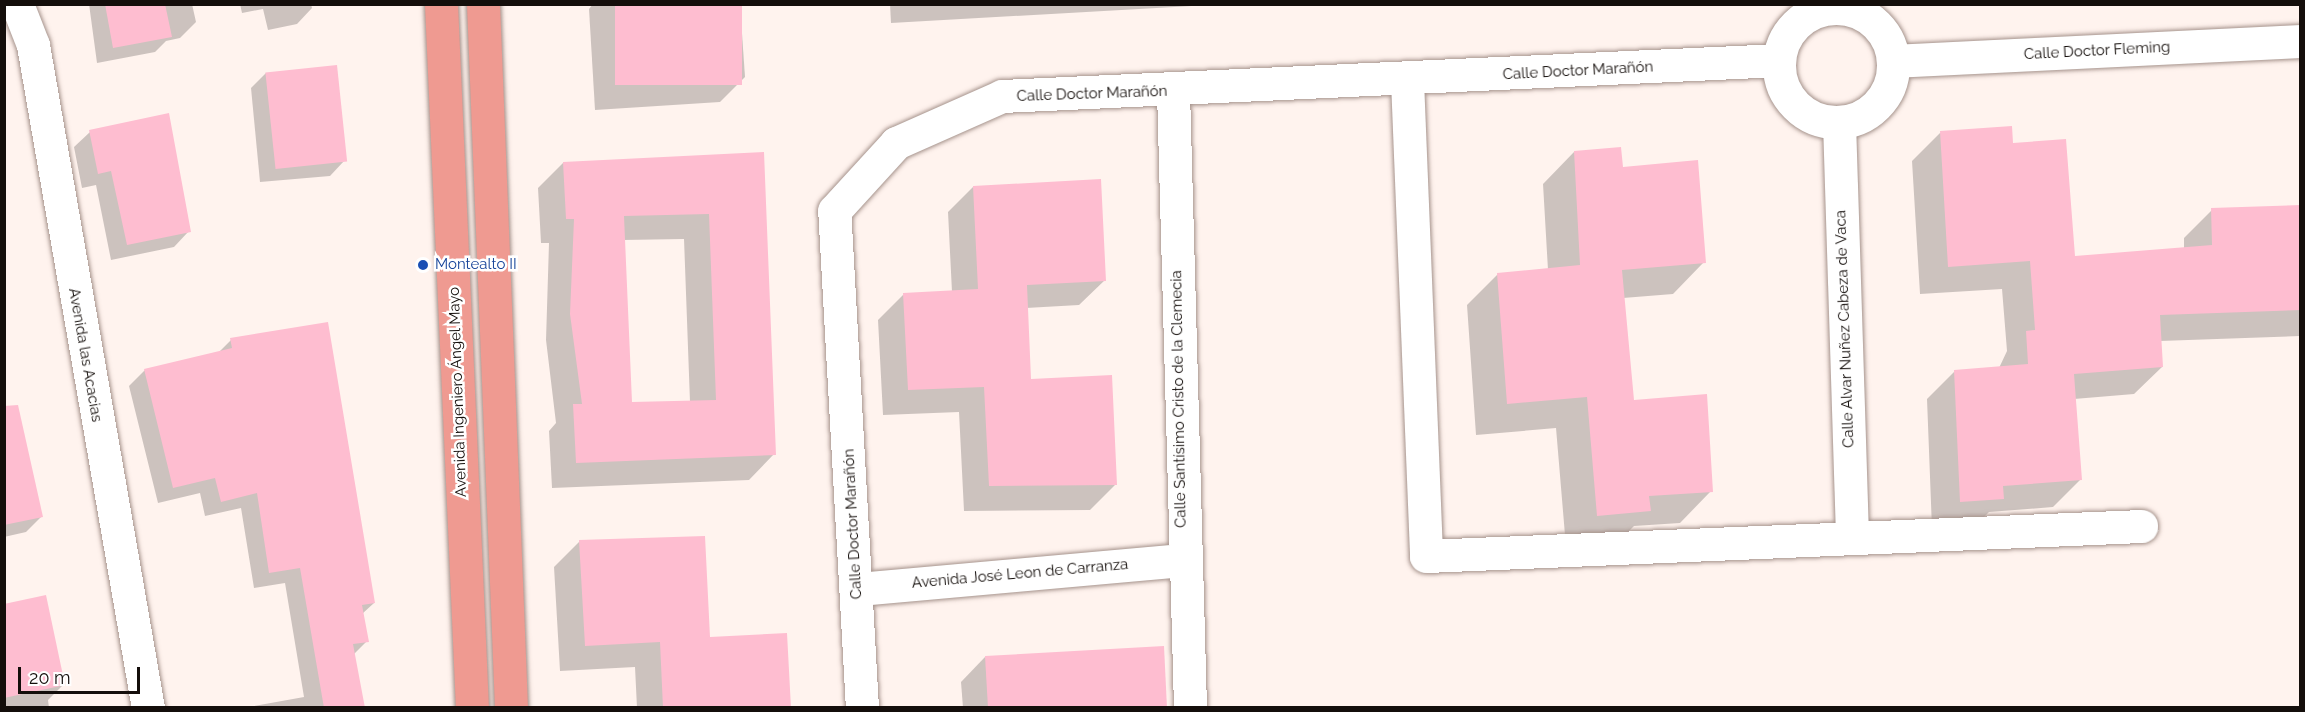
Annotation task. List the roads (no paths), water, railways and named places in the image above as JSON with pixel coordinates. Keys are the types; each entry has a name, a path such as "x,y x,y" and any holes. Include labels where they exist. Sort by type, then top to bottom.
{"main road":[{"name":"Avenida Ingeniero Ángel Mayo","path":"441,4 472,708"},
{"path":"483,4 511,708"}],"street":[{"name":"Avenida las Acacias","path":"17,4 33,45 148,708"},
{"path":"1859,9 1887,38 1893,61 1886,93 1874,108 1839,122 1820,120 1796,104 1781,79 1779,60 1783,42 1807,10 1859,9"},
{"name":"Calle Doctor Fleming","path":"1893,61 2301,41"},
{"name":"Calle Doctor Marañón","path":"862,708 858,589 834,211 896,143 1002,96 1173,91 1779,60"},
{"path":"1407,80 1426,556 1852,535 2141,526"},
{"name":"Calle Santísimo Cristo de la Clemecia","path":"1173,91 1183,560 1190,708"},
{"name":"Calle Alvar Nuñez Cabeza de Vaca","path":"1839,122 1852,535"},
{"name":"Avenida José Leon de Carranza","path":"858,589 1183,560"}],"place":[{"name":"Montealto II","path":"423,265"}]}
